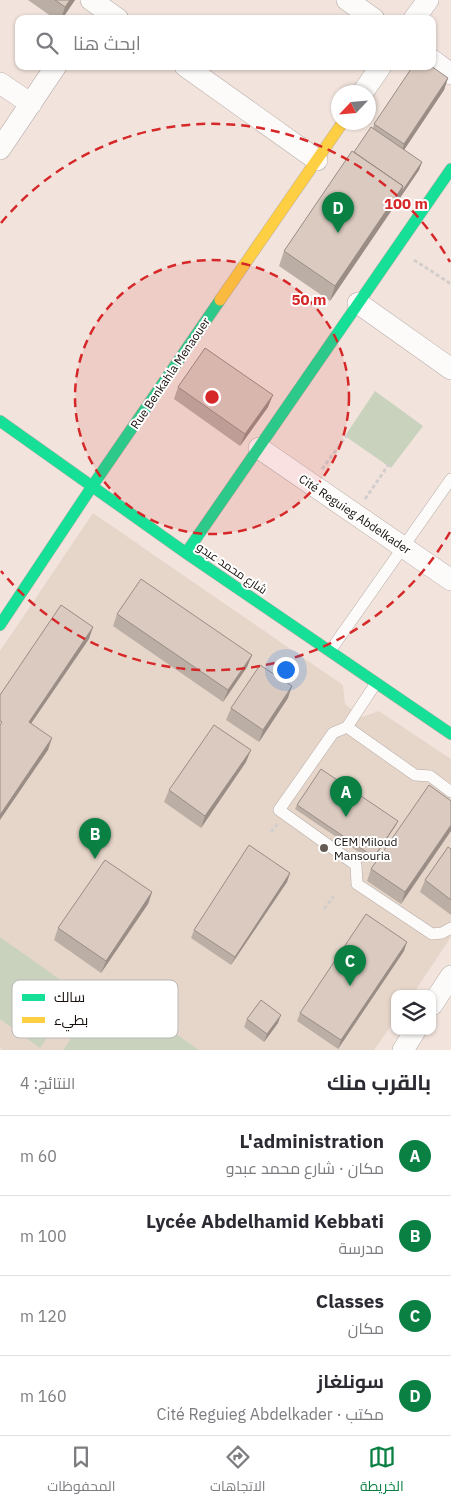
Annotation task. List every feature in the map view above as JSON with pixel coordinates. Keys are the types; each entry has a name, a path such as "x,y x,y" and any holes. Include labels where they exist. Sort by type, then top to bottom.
{"street":[{"path":"347,0 368,15"},
{"path":"417,15 428,0"},
{"path":"94,6 111,15"},
{"path":"436,63 451,74"},
{"path":"0,149 53,70"},
{"path":"191,70 317,160"},
{"path":"368,85 378,70"},
{"path":"0,83 31,104"},
{"name":"Rue Benkahla Menaouer","path":"0,625 93,485 337,130"},
{"path":"186,553 451,169"},
{"path":"358,303 451,369"},
{"name":"شارع محمد عبدو","path":"0,421 93,485 186,553 451,734"},
{"name":"Cité Reguieg Abdelkader","path":"258,448 451,580"},
{"path":"436,999 451,976"},
{"path":"403,1050 412,1035"}],"lane":[{"path":"330,652 451,479"},
{"path":"376,682 347,727 333,733 279,810 356,865 357,884 432,934 442,933 451,928"},
{"path":"347,727 415,775 430,776 451,792"}],"path":[{"path":"396,248 451,284"},
{"path":"311,484 348,434"},
{"path":"354,513 389,464"},
{"path":"324,909 334,896"}],"shaded area":[{"path":"93,513 343,685 345,704 362,717 379,711 451,759 451,937 416,990 391,990 391,1026 374,1050 3,1050 0,1048 0,651"}],"green space":[{"path":"375,391 423,426 391,468 345,436"},
{"path":"0,937 61,980 12,980 12,1028 0,1019"},
{"path":"178,1035 199,1050 63,1050 71,1038 178,1038"},
{"path":"26,1038 47,1038 40,1048"}],"building":[{"path":"55,0 70,0 65,7"},
{"path":"410,70 436,70 448,78 404,144 376,125 376,121"},
{"path":"369,130 375,130 422,162 401,193 403,186 354,152"},
{"path":"352,151 403,186 335,286 284,251"},
{"path":"205,348 273,395 245,434 178,387"},
{"path":"141,579 252,655 228,690 117,614"},
{"path":"61,605 93,627 29,722 52,738 0,815 0,725 2,722 0,721 0,695"},
{"path":"260,665 292,686 263,730 231,708"},
{"path":"214,725 251,750 205,816 169,790"},
{"path":"321,769 398,821 374,857 297,805"},
{"path":"429,785 451,801 451,825 405,892 371,869"},
{"path":"249,845 290,873 235,957 194,930"},
{"path":"448,847 451,849 451,900 425,880"},
{"path":"105,860 152,892 106,961 58,928"},
{"path":"366,914 407,942 341,1040 300,1013"},
{"path":"261,1000 281,1015 267,1034 247,1019"}],"traffic: fast":[{"path":"186,553 451,169"},
{"path":"0,625 220,300"},
{"path":"0,421 186,553 451,734"}],"traffic: slow":[{"path":"220,300 337,130"}],"place":[{"name":"سونلغاز","path":"338,233"},
{"name":"L'administration","path":"346,817"},
{"name":"CEM Miloud Mansouria","path":"324,848"},
{"name":"Lycée Abdelhamid Kebbati","path":"95,859"},
{"name":"Classes","path":"350,986"}]}
